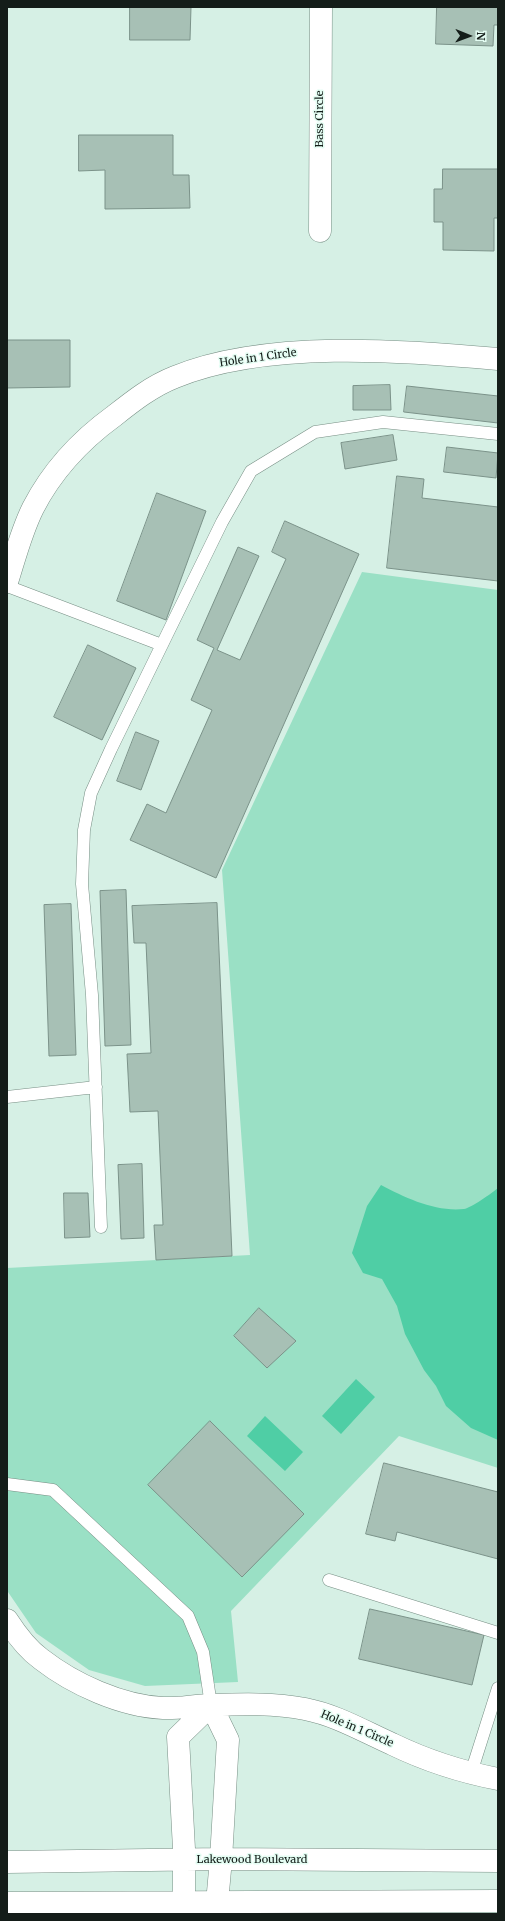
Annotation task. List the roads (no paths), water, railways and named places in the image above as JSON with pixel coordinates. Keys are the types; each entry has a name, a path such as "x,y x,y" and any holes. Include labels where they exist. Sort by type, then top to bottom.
{"street":[{"name":"Bass Circle","path":"320,231 321,7"},
{"name":"Hole in 1 Circle","path":"7,582 21,535 34,507 51,479 73,451 94,430 148,391 174,377 204,367 236,359 298,353 360,351 452,354 498,359"},
{"name":"Hole in 1 Circle","path":"7,1620 17,1635 40,1658 66,1677 97,1692 128,1702 162,1708 211,1705 274,1705 305,1709 334,1718 366,1731 392,1745 451,1767 498,1779"},
{"path":"184,1908 184,1860 178,1738 211,1705 228,1740 221,1859 216,1908"},
{"name":"Lakewood Boulevard","path":"7,1862 221,1859 498,1861"},
{"path":"7,1903 216,1908 498,1901"}],"lane":[{"path":"101,1227 92,995 82,884 84,830 91,793 222,522 251,471 315,432 383,422 498,434"},
{"path":"7,586 162,645"},
{"path":"7,1097 96,1087"},
{"path":"7,1484 53,1490 188,1616 203,1652 211,1705"},
{"path":"329,1580 498,1633"},
{"path":"471,1773 498,1688"}]}
